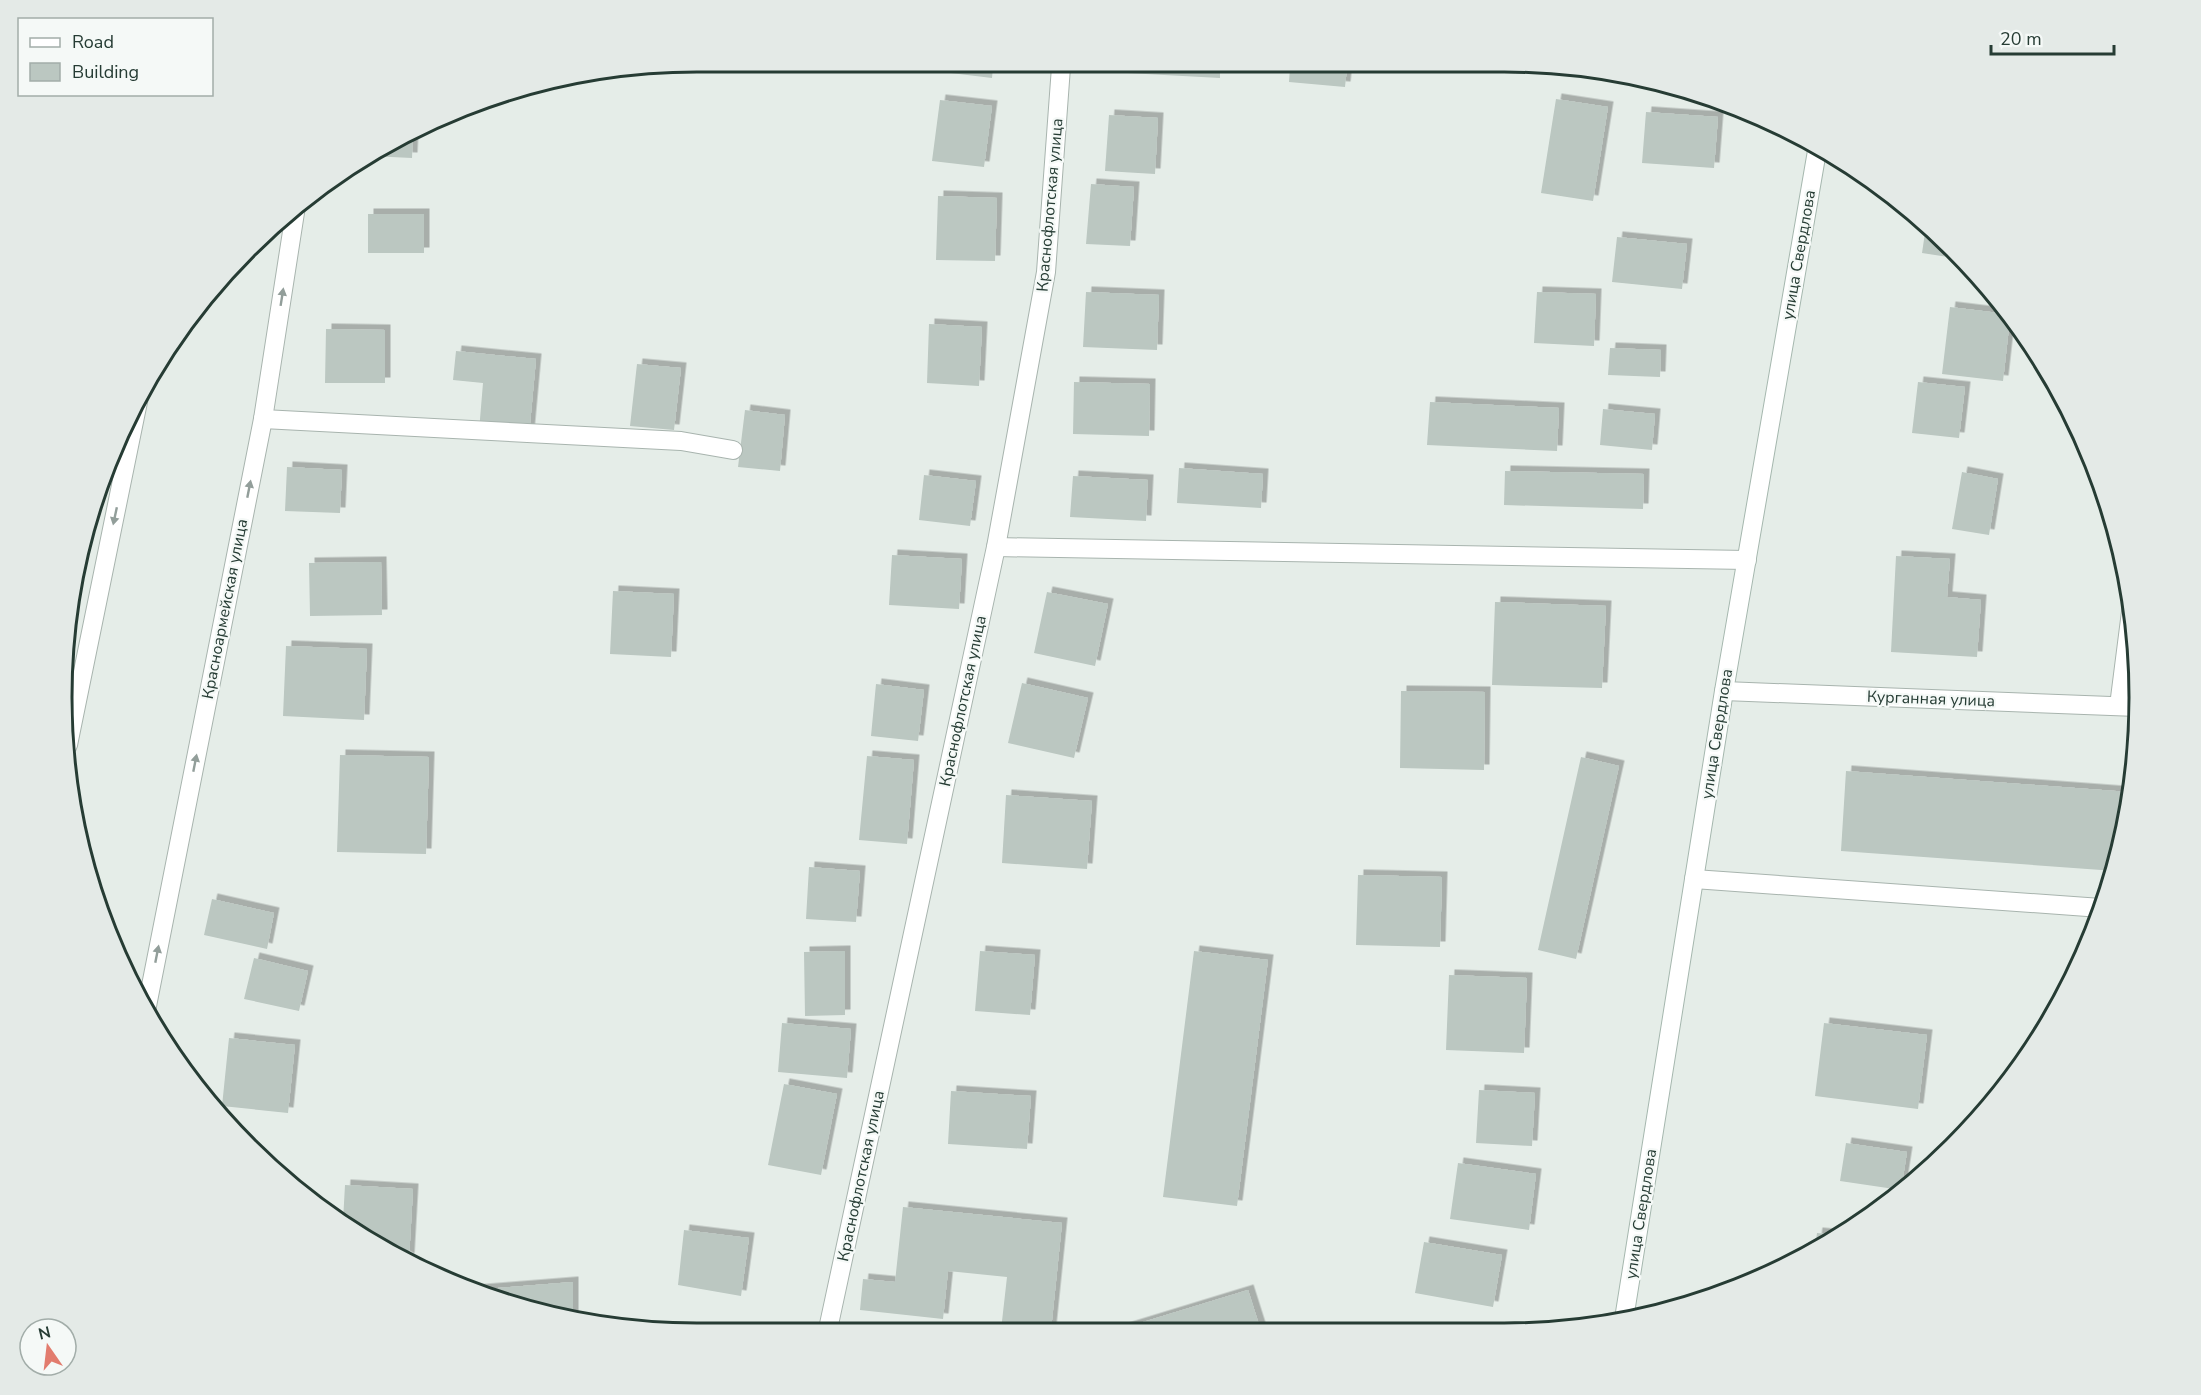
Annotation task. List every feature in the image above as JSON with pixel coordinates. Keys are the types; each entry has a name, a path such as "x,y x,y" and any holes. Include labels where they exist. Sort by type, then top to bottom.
{"street":[{"name":"Краснофлотская улица","path":"829,1323 996,547 1046,272 1061,72"},
{"name":"улица Свердлова","path":"1625,1311 1724,691 1816,156"},
{"name":"Красноармейская улица","path":"149,996 263,419 294,220"},
{"path":"263,419 681,441 733,450"},
{"path":"73,722 132,432"},
{"path":"996,547 1747,560"},
{"path":"2128,706 2129,687"},
{"name":"Курганная улица","path":"1724,691 2128,706"},
{"path":"1694,879 2093,907"}],"building":[{"path":"942,72 993,72 992,78"},
{"path":"1220,72 1220,78 1127,73"},
{"path":"1290,72 1346,72 1345,87 1289,82"},
{"path":"1556,99 1608,107 1593,201 1541,193"},
{"path":"940,100 992,106 984,167 932,161"},
{"path":"1646,112 1718,117 1714,168 1642,163"},
{"path":"1109,115 1158,118 1155,174 1105,171"},
{"path":"413,141 412,158 384,157"},
{"path":"1091,184 1134,187 1130,246 1086,244"},
{"path":"938,196 997,198 995,261 936,260"},
{"path":"368,214 424,214 424,253 368,253"},
{"path":"1925,235 1948,257 1922,253"},
{"path":"1617,237 1687,244 1682,289 1612,282"},
{"path":"1086,292 1159,295 1157,350 1083,347"},
{"path":"1537,292 1596,294 1594,346 1534,343"},
{"path":"1950,307 1997,313 2009,329 2003,381 1942,374"},
{"path":"929,324 982,327 979,386 927,383"},
{"path":"326,329 385,330 385,383 325,383"},
{"path":"1610,348 1661,350 1660,377 1608,375"},
{"path":"456,351 536,359 529,435 479,431 483,383 453,380"},
{"path":"637,364 681,368 674,430 630,426"},
{"path":"1074,382 1150,384 1149,436 1073,434"},
{"path":"1918,382 1965,387 1959,438 1912,433"},
{"path":"1430,402 1559,408 1557,451 1427,445"},
{"path":"1603,409 1655,414 1652,450 1600,445"},
{"path":"745,410 785,415 780,471 738,467"},
{"path":"287,467 342,470 340,513 285,511"},
{"path":"1179,468 1263,474 1261,508 1177,503"},
{"path":"1505,471 1644,474 1643,509 1504,505"},
{"path":"1962,472 1998,479 1989,535 1952,529"},
{"path":"924,475 976,481 970,526 919,520"},
{"path":"1073,476 1148,480 1146,521 1070,517"},
{"path":"892,555 962,559 959,609 889,605"},
{"path":"1896,556 1950,559 1947,597 1981,600 1977,657 1891,652"},
{"path":"381,562 382,615 310,616 309,563"},
{"path":"613,591 674,594 671,657 610,654"},
{"path":"1047,592 1108,604 1095,666 1034,653"},
{"path":"1495,602 1606,606 1602,688 1492,685"},
{"path":"286,646 367,649 364,720 283,716"},
{"path":"1022,683 1088,698 1074,758 1008,743"},
{"path":"876,684 924,690 918,741 871,736"},
{"path":"1401,691 1485,692 1484,770 1400,768"},
{"path":"340,755 429,757 426,854 337,852"},
{"path":"867,756 914,760 907,844 859,840"},
{"path":"1581,757 1619,766 1576,959 1538,950"},
{"path":"1846,771 2122,791 2105,870 1841,851"},
{"path":"1006,795 1092,801 1087,869 1002,863"},
{"path":"809,867 860,871 856,922 806,919"},
{"path":"1358,875 1442,877 1440,947 1356,945"},
{"path":"212,899 274,913 267,949 204,935"},
{"path":"845,951 845,1015 805,1016 804,952"},
{"path":"980,951 1035,955 1030,1015 975,1011"},
{"path":"1194,951 1268,960 1237,1206 1163,1197"},
{"path":"254,958 308,971 299,1011 244,999"},
{"path":"1449,975 1527,978 1524,1053 1446,1050"},
{"path":"782,1023 851,1029 847,1078 778,1072"},
{"path":"1824,1023 1927,1035 1918,1109 1815,1096"},
{"path":"229,1038 295,1045 288,1113 224,1106 222,1104"},
{"path":"784,1084 837,1094 821,1175 768,1165"},
{"path":"1479,1090 1535,1093 1532,1146 1476,1143"},
{"path":"951,1091 1031,1096 1027,1149 948,1144"},
{"path":"1846,1143 1907,1152 1903,1179 1891,1188 1840,1181"},
{"path":"1458,1163 1536,1174 1529,1230 1450,1219"},
{"path":"345,1185 413,1189 409,1252 385,1239 343,1213"},
{"path":"903,1207 1062,1223 1052,1323 1002,1323 1007,1277 948,1271 943,1319 860,1310 863,1279 895,1282"},
{"path":"684,1230 749,1238 741,1296 678,1285"},
{"path":"1817,1233 1825,1234 1816,1239"},
{"path":"1424,1242 1502,1255 1493,1307 1415,1293"},
{"path":"573,1282 573,1311 536,1302 492,1288"},
{"path":"1248,1290 1258,1323 1140,1323"}]}
